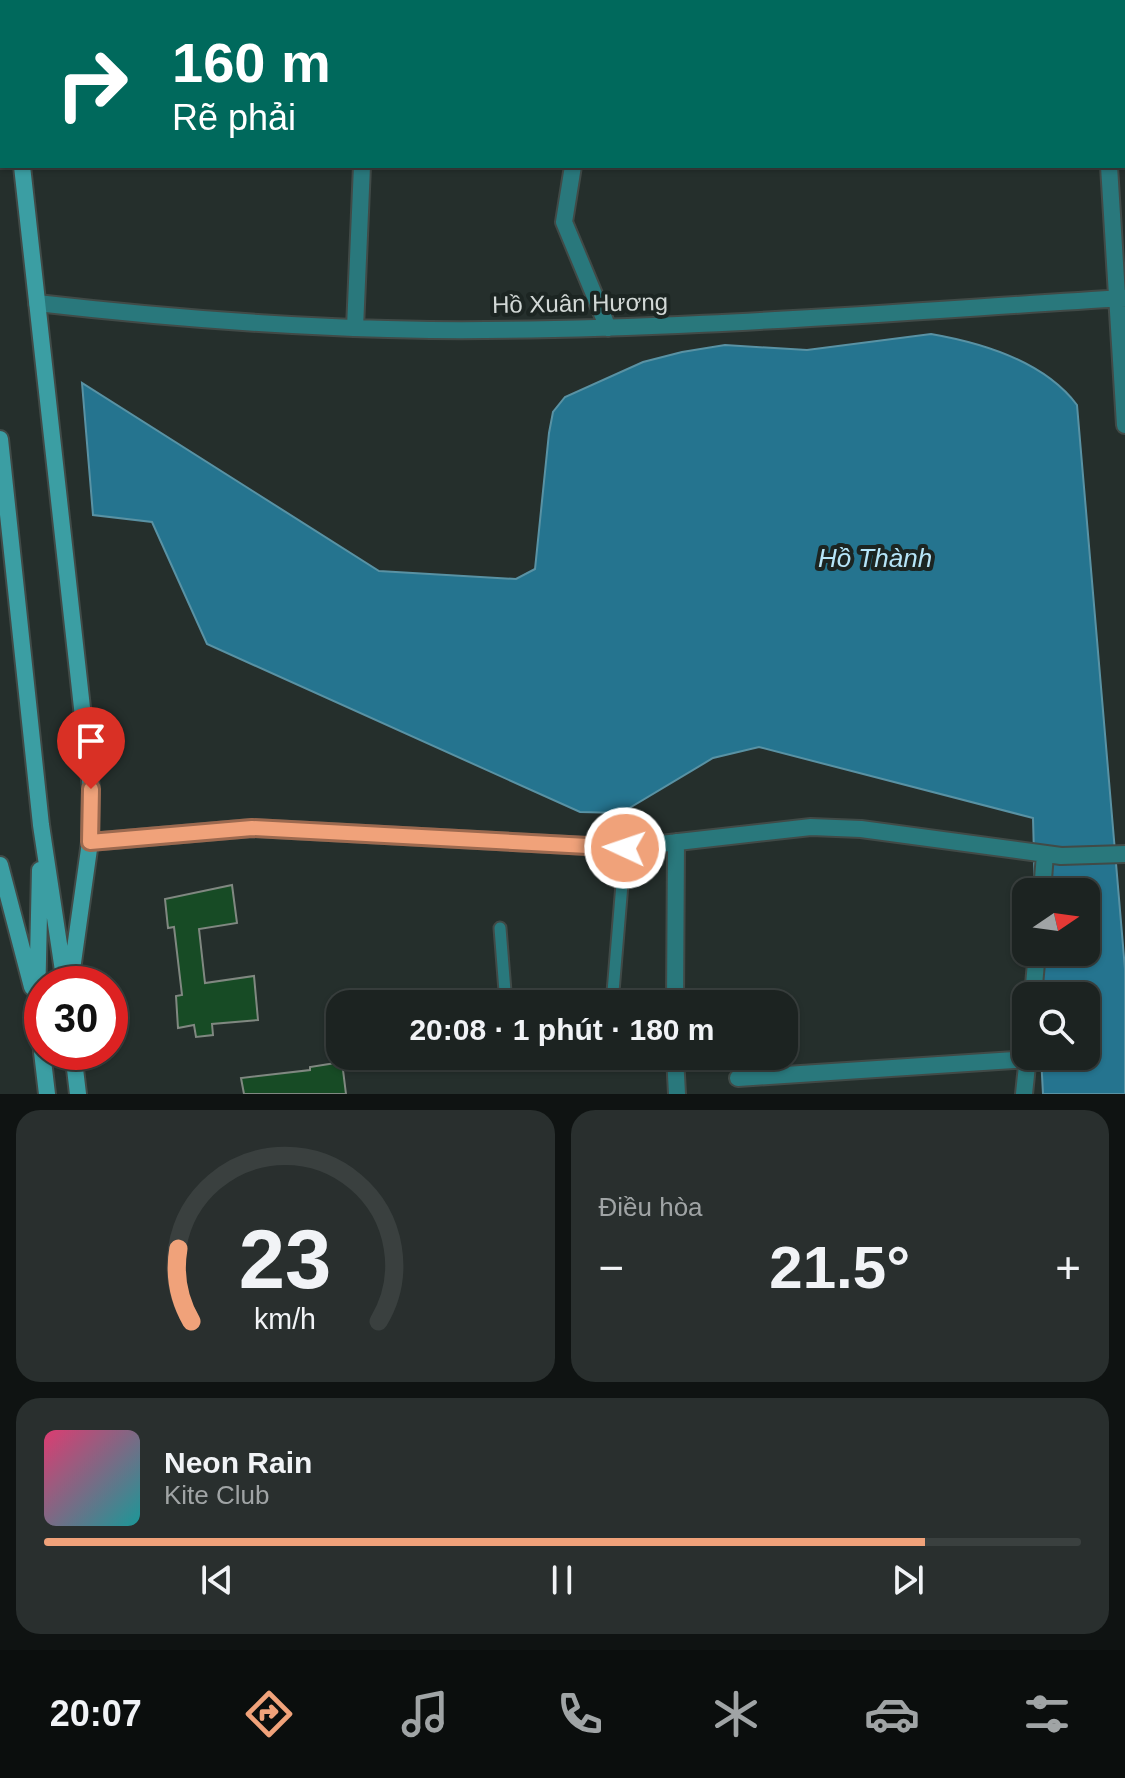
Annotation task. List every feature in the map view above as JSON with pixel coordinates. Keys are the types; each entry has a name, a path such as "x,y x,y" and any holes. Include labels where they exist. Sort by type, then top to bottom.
{"street":[{"path":"22,168 91,789 90,842 70,966"},
{"path":"355,328 362,168"},
{"path":"573,168 564,222 608,328"},
{"path":"1109,168 1121,298 1125,425"},
{"name":"Hồ Xuân Hương","path":"37,303 190,321 355,328 608,328 1121,298"},
{"path":"0,439 40,804 38,966"},
{"path":"41,825 64,966"},
{"path":"90,842 252,828 625,848 811,827 861,829 1053,855 1125,854"},
{"path":"675,990 676,842"},
{"path":"1046,878 1053,855"},
{"path":"0,865 6,911 24,966"},
{"path":"738,1078 1012,1058"},
{"path":"44,1070 47,1094"},
{"path":"75,1070 78,1094"},
{"path":"676,1070 677,1094"},
{"path":"1024,1094 1027,1070"}],"lane":[{"path":"613,990 625,848"},
{"path":"500,928 505,990"}],"water":[{"name":"Hồ Thành","path":"931,334 1011,356 1048,377 1077,405 1125,969 1125,1094 1043,1094 1042,1070 1100,1070 1100,982 1039,982 1038,966 1100,966 1100,878 1035,878 1033,818 759,747 713,758 621,813 580,812 207,644 152,522 93,515 82,383 379,571 516,579 535,569 549,433 553,412 565,397 643,362 682,352 725,345 807,350"}],"building":[{"path":"232,885 237,923 199,929 205,983 254,976 258,1020 212,1024 213,1035 196,1037 194,1025 178,1028 176,996 182,995 174,927 168,928 165,899"},
{"path":"326,1064 326,1070 343,1070 346,1094 244,1094 241,1078 310,1070 310,1067"}],"route":[{"path":"91,789 90,842 252,828 625,848"}]}
